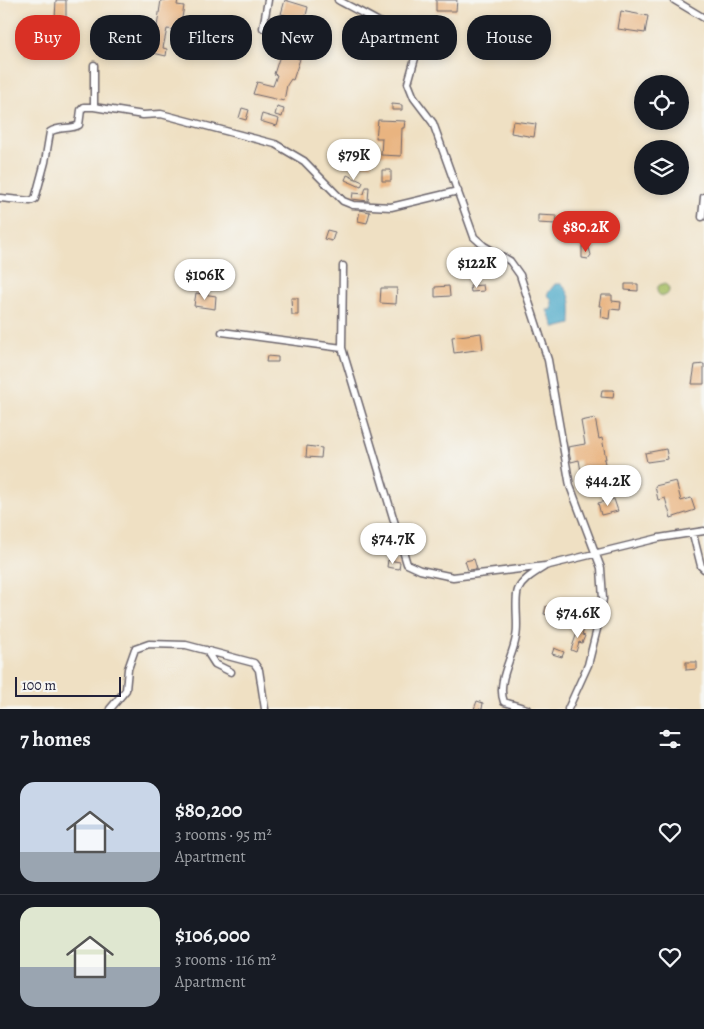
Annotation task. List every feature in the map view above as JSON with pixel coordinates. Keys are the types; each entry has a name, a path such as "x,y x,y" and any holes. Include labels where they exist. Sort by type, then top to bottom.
{"street":[{"path":"265,15 268,0"},
{"path":"338,0 396,31 416,46 417,51 408,83 414,98 433,123 474,237 484,246 510,261 520,275 548,360 570,486 601,568 603,599 588,665 568,709"},
{"path":"674,0 704,18"},
{"path":"94,64 94,107"},
{"path":"0,198 30,201 35,199 45,162 50,132 56,128 73,128 79,125 81,110 84,107 142,115 161,114 275,144 304,161 343,201 353,206 391,207 458,191"},
{"path":"702,216 704,196"},
{"path":"343,266 342,348 408,564 420,570 453,577 545,566 658,538 704,531"},
{"path":"222,332 342,348"},
{"path":"693,534 701,566 704,569"},
{"path":"527,709 504,702 502,696 507,663 517,636 517,592 525,580 545,566"},
{"path":"110,709 126,690 128,669 135,649 149,644 186,645 254,663 259,670 265,709"},
{"path":"206,650 215,664 231,672"}],"green space":[{"path":"665,284 668,285 668,295 661,296 658,295 657,288 658,285"}],"water":[{"path":"555,284 561,284 570,298 571,324 555,328 547,310 552,310 552,301 547,294"}],"building":[{"path":"56,0 66,0 66,15 55,15"},
{"path":"161,0 178,0 177,5 184,6 182,15 170,15 170,29 167,29 163,48 167,49 166,56 160,55 159,15"},
{"path":"285,0 308,7 306,15 281,14"},
{"path":"436,0 457,0 456,11 436,11"},
{"path":"621,11 648,16 645,33 618,29"},
{"path":"278,60 300,60 293,80 291,79 287,85 284,101 253,94 257,82 273,86 277,75 274,74"},
{"path":"392,104 402,105 402,110 392,110"},
{"path":"277,107 284,109 282,117 275,115"},
{"path":"242,108 249,110 246,120 239,118"},
{"path":"262,114 279,119 277,126 260,121"},
{"path":"378,120 405,121 404,128 402,128 401,156 381,155 382,138 376,138"},
{"path":"513,121 536,124 534,137 511,133"},
{"path":"363,154 372,155 371,165 362,164"},
{"path":"382,170 391,170 391,181 382,181"},
{"path":"347,175 363,182 361,187 345,180"},
{"path":"366,187 369,187 368,201 352,199 353,193 364,194"},
{"path":"360,210 370,212 367,223 358,221"},
{"path":"538,215 557,216 556,224 538,223"},
{"path":"327,230 335,232 332,241 324,239"},
{"path":"582,246 589,248 591,255 588,259 582,258"},
{"path":"625,284 638,284 638,291 625,290"},
{"path":"483,285 484,291 471,292 470,286"},
{"path":"449,286 450,296 435,297 435,287"},
{"path":"381,288 397,288 396,304 380,303"},
{"path":"196,293 216,296 215,309 194,306"},
{"path":"601,295 612,295 612,301 621,302 620,310 610,309 609,319 601,317 602,306 599,306"},
{"path":"291,298 298,298 298,315 292,315"},
{"path":"481,333 483,349 454,353 452,337"},
{"path":"267,356 278,357 278,362 266,362"},
{"path":"704,364 704,384 692,384 695,365"},
{"path":"602,390 614,390 613,398 601,397"},
{"path":"595,418 599,439 602,438 609,482 602,484 601,480 583,483 579,460 571,462 568,447 585,444 581,421"},
{"path":"307,446 322,448 321,458 306,457"},
{"path":"666,449 668,459 647,462 645,453"},
{"path":"676,481 681,501 691,498 695,510 671,518 665,498 658,500 655,486"},
{"path":"614,499 618,511 601,515 598,503"},
{"path":"372,542 381,544 379,553 371,552"},
{"path":"474,559 477,569 468,570 465,561"},
{"path":"388,560 400,562 399,569 387,567"},
{"path":"546,606 552,608 551,616 544,614"},
{"path":"579,627 584,629 582,635 585,636 582,643 579,642 576,652 571,650"},
{"path":"554,648 564,652 562,657 552,654"},
{"path":"686,662 697,662 697,669 686,670"},
{"path":"477,701 483,703 482,709 474,709"}]}
